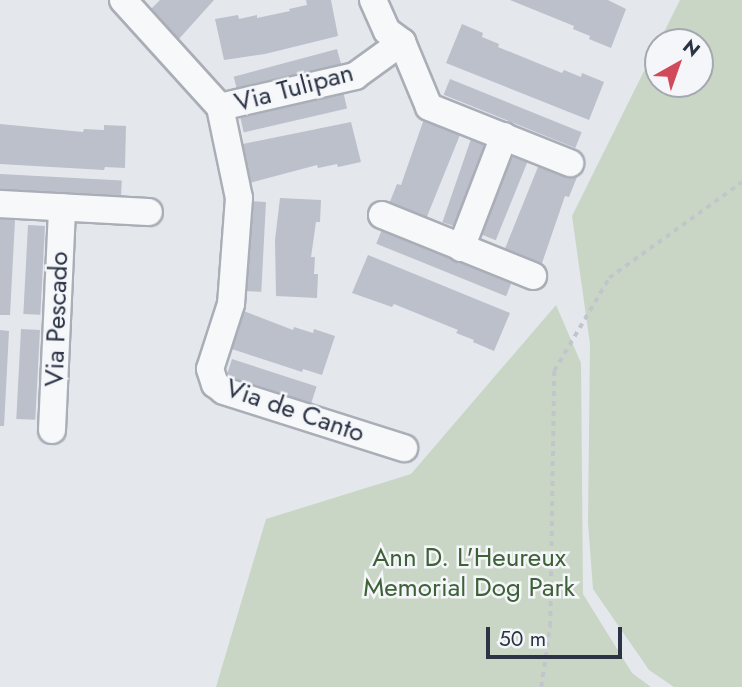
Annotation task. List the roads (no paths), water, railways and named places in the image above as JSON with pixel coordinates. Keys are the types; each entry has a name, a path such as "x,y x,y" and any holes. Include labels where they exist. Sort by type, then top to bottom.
{"street":[{"path":"123,0 220,107"},
{"path":"373,0 387,31 402,43 429,107 570,163"},
{"name":"Via Tulipan","path":"220,107 355,76 402,43"},
{"name":"Via de Canto","path":"220,107 239,198 231,304 209,369 215,384 224,391 404,448"},
{"path":"461,248 503,136"},
{"path":"0,204 149,212"},
{"name":"Via Pescado","path":"52,430 62,207"},
{"path":"382,215 533,276"}],"park label":[{"name":"Ann D. L'Heureux Memorial Dog Park","path":"469,573"}]}
